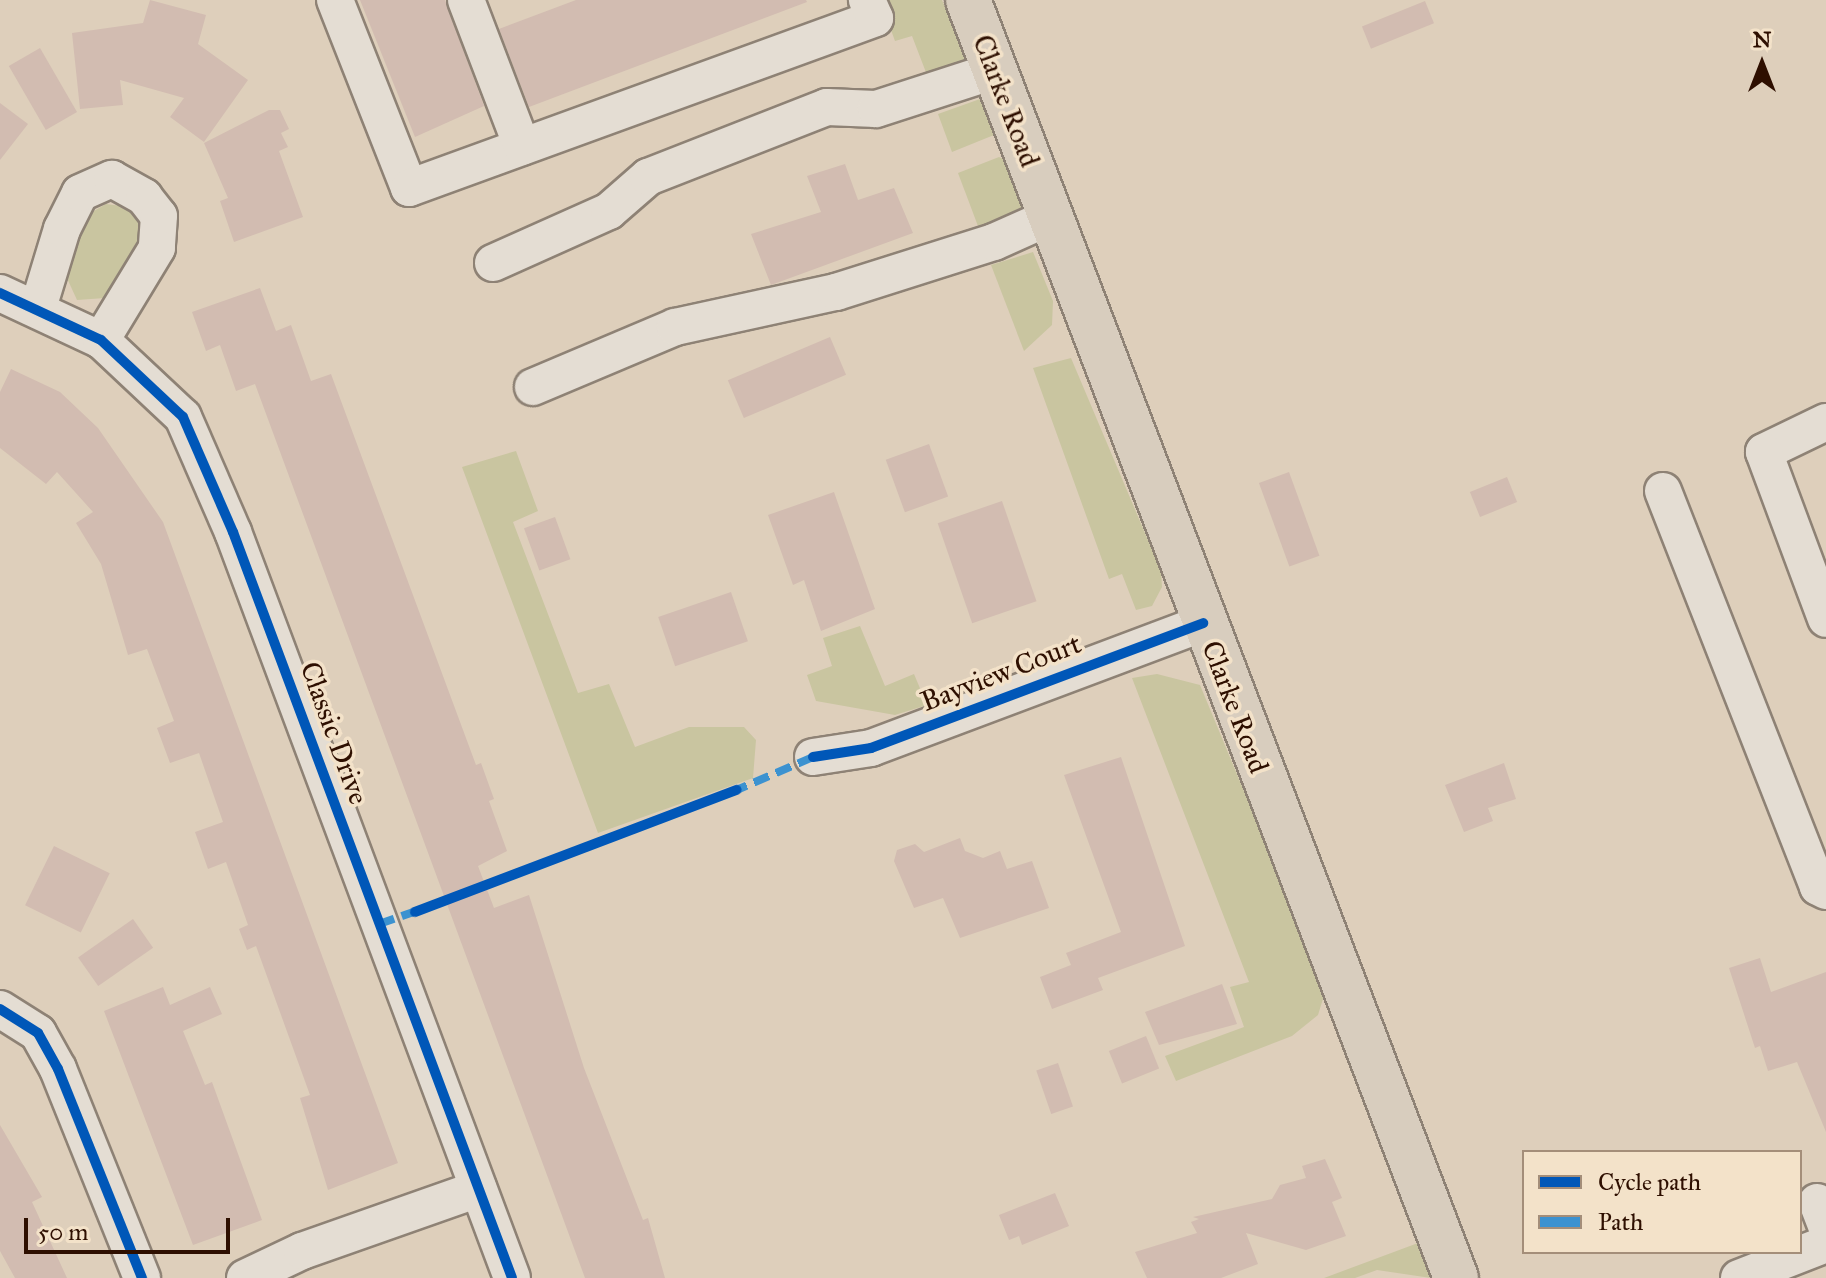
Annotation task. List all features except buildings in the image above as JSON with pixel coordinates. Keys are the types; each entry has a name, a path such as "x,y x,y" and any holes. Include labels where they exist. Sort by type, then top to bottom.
{"main road":[{"name":"Clarke Road","path":"968,0 1203,623 1456,1278"}],"street":[{"path":"335,0 409,188 875,18 867,0"},
{"path":"478,3 522,147"},
{"path":"493,263 609,211 648,177 827,107 876,109 994,71"},
{"path":"38,308 62,229 80,193 112,179 152,206 159,216 158,238 101,340"},
{"path":"533,387 675,327 836,292 994,242 1050,217"},
{"name":"Classic Drive","path":"0,293 38,308 101,340 183,417 233,532 512,1278"},
{"path":"1826,422 1764,452 1826,619"},
{"path":"1663,491 1818,887 1826,891"},
{"name":"Bayview Court","path":"813,757 871,748 1203,623"},
{"path":"0,1009 38,1033 58,1069 142,1278"},
{"path":"245,1278 302,1251 478,1189"},
{"path":"1802,1253 1826,1244"},
{"path":"1739,1278 1800,1254"}],"shaded area":[{"path":"880,0 942,0 967,63 932,88 912,36 895,41"},
{"path":"980,99 996,127 994,135 952,152 938,114"},
{"path":"999,157 1006,160 1025,216 984,242 958,173"},
{"path":"106,204 129,207 145,234 105,298 77,300 66,276 87,215"},
{"path":"1033,252 1053,301 1052,325 1024,351 991,265"},
{"path":"1071,358 1161,571 1162,587 1152,606 1136,610 1122,574 1109,579 1033,368"},
{"path":"516,451 538,511 513,522 578,693 609,684 635,747 689,727 744,727 756,740 753,778 598,833 462,467"},
{"path":"860,626 885,686 914,674 927,705 895,715 816,701 807,675 832,666 823,638"},
{"path":"1157,674 1200,685 1326,989 1318,1015 1292,1036 1176,1081 1165,1056 1244,1027 1230,987 1249,982 1132,678"},
{"path":"1418,1243 1431,1278 1377,1270 1355,1278 1324,1278"}],"marked path":[{"path":"732,792 813,757"},
{"path":"379,924 422,909"}],"cycle path":[{"path":"0,293 101,340 183,417 233,532 512,1278"},
{"path":"813,757 871,748 1203,623"},
{"path":"415,912 737,790"},
{"path":"0,1009 38,1033 58,1069 142,1278"}]}
